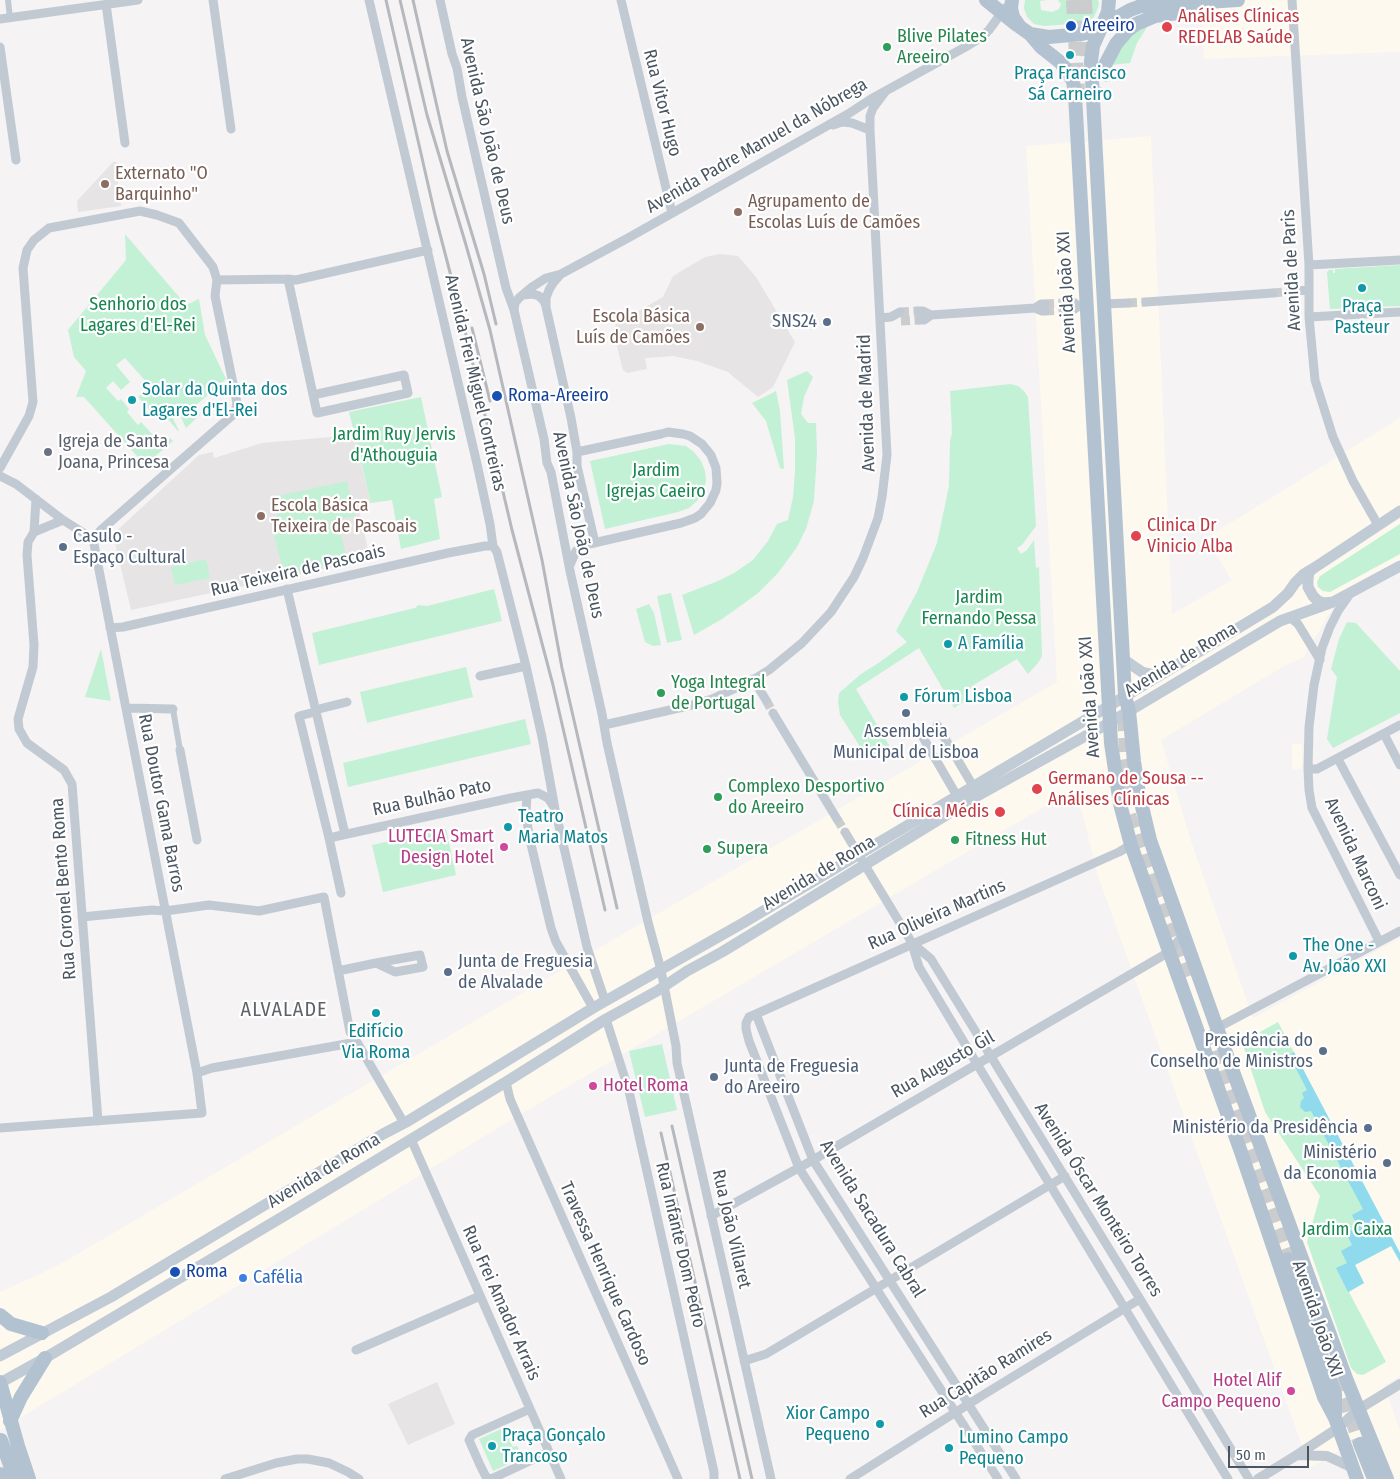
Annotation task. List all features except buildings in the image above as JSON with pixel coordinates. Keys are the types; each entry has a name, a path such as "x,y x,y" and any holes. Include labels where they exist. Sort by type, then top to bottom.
{"main road":[{"name":"Avenida João XXI","path":"986,0 1025,30 1041,47 1060,62 1066,68 1073,81 1083,305 1110,723 1113,767 1120,804 1131,846 1241,1152 1324,1397 1336,1423"},
{"path":"1012,0 1013,17 1025,30 1049,37 1091,32 1130,10 1141,6 1232,0"},
{"path":"1103,26 1108,12 1109,0"},
{"path":"1105,65 1121,37 1131,27 1140,22 1162,14 1206,10 1232,0"},
{"name":"Avenida João XXI","path":"1103,26 1093,46 1091,61 1125,696 1129,711 1139,794 1150,840 1217,1028 1359,1409 1387,1479"},
{"path":"1083,305 1104,304"},
{"name":"Avenida de Roma","path":"0,1383 412,1140 606,1019 722,952 865,865 1109,706 1272,608 1304,574 1400,511"},
{"name":"Avenida de Roma","path":"0,1356 120,1292 406,1122 592,1008 859,855 957,796 976,791 1110,723 1280,621 1333,602 1400,566"},
{"path":"1314,568 1309,572 1308,580 1311,593 1315,599 1321,602 1333,602"},
{"path":"1123,659 1142,672 1159,676"},
{"path":"1131,846 1150,840"},
{"path":"605,1001 606,1019"},
{"path":"592,1008 606,1019"},
{"path":"406,1122 412,1140"},
{"path":"1241,1152 1251,1151 1264,1156"},
{"path":"1288,1259 1335,1394 1336,1423 1355,1473"},
{"path":"0,1315 12,1324 42,1333"},
{"path":"10,1421 21,1397 45,1358"},
{"path":"0,1383 29,1479"},
{"path":"1,1440 15,1479"},
{"path":"1360,1444 1374,1479"},
{"path":"0,1474 2,1479"}],"street":[{"path":"8,0 10,18"},
{"path":"0,19 91,3 106,4 116,1 138,0"},
{"path":"213,0 231,128"},
{"name":"Avenida Frei Miguel Contreiras","path":"369,0 428,250 490,524 493,546 498,552 526,666 542,737 555,809 587,947 605,1001"},
{"name":"Avenida São João de Deus","path":"440,0 506,288 514,310 544,439 547,463 551,472 569,568 648,922 661,970"},
{"name":"Rua Vitor Hugo","path":"620,0 672,213"},
{"name":"Avenida Padre Manuel da Nóbrega","path":"514,310 515,303 532,287 546,278 561,274 672,213 975,41 989,30 1012,0"},
{"name":"Avenida de Paris","path":"1292,0 1315,380 1333,437 1348,472 1378,525"},
{"path":"106,4 125,143"},
{"path":"0,47 16,160"},
{"name":"Avenida de Madrid","path":"604,725 692,705 732,690 769,670 797,648 817,628 831,612 854,577 871,538 882,497 887,455 870,130 870,116 873,108 885,92"},
{"path":"826,126 842,122 852,123 870,130"},
{"path":"0,468 29,416 33,402 23,268 27,250 34,240 50,228 140,211 157,215 178,224 213,267 217,280 214,296 237,402 235,413 93,538 63,520 16,484 0,476"},
{"path":"217,280 296,280 428,250"},
{"path":"1309,265 1400,260"},
{"name":"Avenida São João de Deus","path":"561,274 553,282 549,290 546,298 546,307 578,452 577,466 595,543"},
{"path":"288,279 313,395 317,413 408,393 404,375 313,395"},
{"path":"1293,291 1309,290"},
{"path":"1146,302 1273,293"},
{"path":"523,295 533,294 539,296 544,301 546,307"},
{"path":"1104,304 1128,303"},
{"path":"1064,306 1073,310 1083,305"},
{"path":"920,316 924,320 931,315 1035,308 1042,311 1045,307"},
{"path":"1310,317 1400,312"},
{"path":"880,318 901,317"},
{"path":"563,531 572,542 584,545 681,524 695,518 706,509 714,496 717,482 716,468 711,455 702,444 690,436 676,432 578,452"},
{"name":"Rua Coronel Bento Roma","path":"36,499 34,532 28,542 27,554 34,645 33,667 18,719 19,729 27,743 64,770 72,784 98,1121"},
{"path":"34,532 63,520"},
{"name":"Rua Doutor Gama Barros","path":"93,538 197,1073 202,1113 98,1121"},
{"path":"569,568 576,551 584,545"},
{"name":"Rua Teixeira de Pascoais","path":"110,628 123,628 448,553 493,546"},
{"path":"287,589 345,834"},
{"name":"Avenida Marconi","path":"1352,592 1334,619 1325,639 1311,706 1308,769 1312,808 1379,941"},
{"path":"1291,618 1298,624 1320,660"},
{"path":"480,676 526,666"},
{"path":"753,679 766,700"},
{"path":"341,893 299,716 348,702"},
{"path":"126,708 173,709 197,840"},
{"path":"773,713 837,819"},
{"path":"937,724 976,791"},
{"path":"1308,769 1317,769 1400,725"},
{"path":"921,734 957,796"},
{"path":"1384,734 1400,765"},
{"path":"1338,758 1400,873"},
{"path":"538,794 545,787 548,773"},
{"path":"555,809 548,798 538,794 527,795 526,812 529,836 551,928 556,942 592,1008"},
{"name":"Rua Bulhão Pato","path":"329,838 527,795"},
{"name":"Avenida Óscar Monteiro Torres","path":"845,832 912,943 919,966 976,1064 1228,1479"},
{"name":"Rua Oliveira Martins","path":"756,1014 1131,846"},
{"path":"82,917 152,910 165,911 209,905 259,911 324,897 350,1032 406,1122"},
{"path":"1217,1028 1400,931"},
{"name":"Rua Augusto Gil","path":"711,1216 799,1168 1169,952 1184,934"},
{"name":"Avenida Óscar Monteiro Torres","path":"912,943 931,959 1249,1479"},
{"path":"338,971 376,963"},
{"path":"661,970 664,986"},
{"name":"Rua João Villaret","path":"664,986 676,1046 677,1063 771,1479"},
{"name":"Avenida Sacadura Cabral","path":"998,1479 799,1168 749,1041 746,1023 749,1017 756,1014 812,1160 1016,1479"},
{"name":"Rua Infante Dom Pedro","path":"606,1019 629,1091 714,1479"},
{"path":"197,1073 212,1068 357,1042"},
{"name":"Travessa Henrique Cardoso","path":"506,1082 510,1099 678,1479"},
{"path":"0,1128 98,1121"},
{"name":"Rua Frei Amador Arrais","path":"412,1140 561,1479"},
{"path":"744,1361 766,1354 1065,1176"},
{"path":"356,1350 480,1296"},
{"name":"Rua Capitão Ramires","path":"850,1479 969,1403 1140,1299"},
{"path":"1258,1479 1296,1455 1336,1423 1400,1384"},
{"path":"530,1409 472,1435 469,1440 486,1477 491,1479 549,1452"},
{"path":"1296,1455 1327,1456 1355,1473"},
{"path":"225,1479 276,1463 308,1459 329,1463 359,1479"}],"shaded area":[{"path":"1200,0 1400,0 1400,52 1204,59"},
{"path":"1151,136 1172,614 1232,580 1206,538 1400,418 1400,565 1338,599 1303,658 1284,666 1161,740 1191,841 1253,1018 1400,938 1400,1376 1384,1386 1400,1430 1400,1479 1352,1479 1341,1450 1310,1468 1098,876 1076,788 526,1111 0,1430 0,1292 57,1266 1057,682 1026,146"},
{"name":"Externato \"O Barquinho\"","path":"114,161 119,164 117,175 121,206 78,212 77,201"},
{"name":"Escola Básica Luís de Camões","path":"720,254 738,256 756,277 795,342 773,387 758,397 728,372 697,361 673,356 645,358 647,369 627,373 623,370 613,331 616,324 663,297 673,276 705,257"},
{"name":"Escola Básica Teixeira de Pascoais","path":"354,435 371,503 358,506 370,559 131,610 113,534 199,455 213,452 214,458 262,443"},
{"path":"1292,744 1302,744 1302,769 1292,770"},
{"path":"437,1382 455,1424 408,1445 388,1404"}],"green space":[{"path":"1025,0 1047,0 1040,1 1041,10 1052,12 1059,9 1061,4 1058,0 1098,0 1099,3 1094,17 1085,23 1044,26 1034,24 1027,17 1024,8"},
{"path":"1149,24 1137,43 1130,63 1110,65 1114,56 1134,32"},
{"name":"Senhorio dos Lagares d'El-Rei","path":"125,234 186,305 199,299 205,335 226,379 194,407 200,415 186,428 179,413 172,416 178,431 166,417 160,422 138,397 150,386 125,358 116,365 130,382 121,390 113,381 106,388 118,401 121,399 129,409 127,412 138,425 141,422 162,445 170,438 173,441 145,465 84,397 76,397 86,371 74,357 68,330 126,260"},
{"path":"1400,265 1400,306 1330,309 1327,272 1329,270 1333,270 1333,273 1335,273 1335,269"},
{"path":"807,371 813,377 804,397 801,414 808,423 816,423 817,452 814,501 806,529 797,547 778,573 757,594 722,619 694,635 682,595 718,581 753,560 768,541 777,524 788,520 793,497 795,438 787,380"},
{"name":"Jardim Fernando Pessa","path":"1010,384 1018,386 1028,397 1036,526 1022,545 1017,548 1021,554 1027,550 1034,540 1036,568 1039,567 1042,656 1028,674 1017,659 972,686 962,703 954,708 919,648 856,689 890,747 875,755 868,756 864,753 840,715 839,693 861,674 907,642 896,631 917,592 937,543 949,486 950,441 952,433 950,391"},
{"path":"776,391 780,411 784,469 780,468 766,421 752,403"},
{"name":"Jardim Ruy Jervis d'Athouguia","path":"421,397 442,497 434,499 440,539 401,549 392,500 371,503 349,412"},
{"name":"Jardim Igrejas Caeiro","path":"669,444 686,446 701,461 706,481 703,492 697,501 689,508 678,512 605,529 590,461"},
{"path":"347,481 355,516 280,532 273,497"},
{"path":"338,521 347,561 284,575 274,535"},
{"path":"1400,524 1400,554 1330,592 1323,591 1318,587 1317,582 1320,576"},
{"path":"206,559 210,578 175,585 171,567"},
{"path":"494,589 502,621 319,665 312,633 415,608 418,605 427,606"},
{"path":"671,593 682,640 667,643 657,596"},
{"path":"649,604 654,613 661,645 653,646 645,642 636,609"},
{"path":"1347,622 1356,623 1400,671 1400,713 1333,748 1327,739 1337,677 1331,669 1339,639"},
{"path":"101,649 111,701 85,697"},
{"path":"466,667 473,697 367,723 360,692"},
{"path":"525,719 531,744 348,787 343,763"},
{"path":"446,829 456,875 383,892 372,845"},
{"name":"Jardim Caixa","path":"1278,1022 1395,1244 1355,1265 1364,1283 1349,1292 1386,1362 1363,1375 1357,1374 1351,1368 1307,1242 1320,1196 1265,1112 1242,1042"},
{"path":"662,1044 677,1110 645,1117 629,1051"},
{"path":"508,1426 513,1438 509,1440 513,1447 517,1446 522,1458 493,1471 479,1439"}],"water":[{"path":"1294,1052 1400,1253 1400,1262 1391,1246 1355,1265 1364,1283 1348,1292 1336,1268 1347,1263 1341,1251 1352,1245 1346,1233 1358,1227 1352,1215 1363,1209 1311,1111 1305,1112 1300,1107 1301,1101 1304,1098 1302,1093 1307,1090 1289,1055"}],"tunnel":[{"path":"1073,0 1078,92"},
{"path":"1085,0 1088,62"},
{"path":"1094,100 1105,65"},
{"path":"1273,293 1293,291"},
{"path":"1128,303 1146,302"},
{"path":"1045,304 1064,303"},
{"path":"1045,311 1065,310"},
{"path":"900,312 919,311"},
{"path":"901,321 920,320"},
{"path":"766,700 773,713"},
{"path":"1124,717 1126,754 1132,790"},
{"path":"1129,815 1156,894"},
{"path":"837,819 845,832"},
{"path":"1158,883 1191,976"},
{"path":"1205,1032 1288,1259"},
{"path":"1325,1338 1360,1444"}],"railway":[{"path":"386,0 435,215 463,322 512,530 553,685 605,910"},
{"path":"400,0 427,115 490,330 542,560 562,668 617,908"},
{"path":"413,0 447,151 484,274 496,324"},
{"path":"472,328 490,401"},
{"path":"672,1126 752,1479"},
{"path":"661,1133 740,1479"}],"place":[{"name":"Areeiro","path":"1071,26"},
{"name":"Análises Clínicas REDELAB Saúde","path":"1167,27"},
{"name":"Blive Pilates Areeiro","path":"887,47"},
{"name":"Praça Francisco Sá Carneiro","path":"1070,55"},
{"name":"Externato \"O Barquinho\"","path":"105,184"},
{"name":"Agrupamento de Escolas Luís de Camões","path":"738,212"},
{"name":"Praça Pasteur","path":"1362,288"},
{"name":"SNS24","path":"827,322"},
{"name":"Escola Básica Luís de Camões","path":"700,327"},
{"name":"Roma-Areeiro","path":"497,396"},
{"name":"Solar da Quinta dos Lagares d'El-Rei","path":"132,400"},
{"name":"Igreja de Santa Joana, Princesa","path":"48,452"},
{"name":"Escola Básica Teixeira de Pascoais","path":"261,516"},
{"name":"Clinica Dr Vinicio Alba","path":"1136,536"},
{"name":"Casulo - Espaço Cultural","path":"63,547"},
{"name":"A Família","path":"948,644"},
{"name":"Yoga Integral de Portugal","path":"661,693"},
{"name":"Fórum Lisboa","path":"904,697"},
{"name":"Assembleia Municipal de Lisboa","path":"906,713"},
{"name":"Germano de Sousa -- Análises Clínicas","path":"1037,789"},
{"name":"Complexo Desportivo do Areeiro","path":"718,797"},
{"name":"Clínica Médis","path":"1000,812"},
{"name":"Teatro Maria Matos","path":"508,827"},
{"name":"Fitness Hut","path":"955,840"},
{"name":"LUTECIA Smart Design Hotel","path":"504,847"},
{"name":"Supera","path":"707,849"},
{"name":"The One - Av. João XXI","path":"1293,956"},
{"name":"Junta de Freguesia de Alvalade","path":"448,972"},
{"name":"Edifício Via Roma","path":"376,1013"},
{"name":"Presidência do Conselho de Ministros","path":"1323,1051"},
{"name":"Junta de Freguesia do Areeiro","path":"714,1077"},
{"name":"Hotel Roma","path":"593,1086"},
{"name":"Ministério da Presidência","path":"1368,1128"},
{"name":"Ministério da Economia","path":"1387,1163"},
{"name":"Roma","path":"175,1272"},
{"name":"Cafélia","path":"243,1278"},
{"name":"Hotel Alif Campo Pequeno","path":"1291,1391"},
{"name":"Xior Campo Pequeno","path":"880,1424"},
{"name":"Praça Gonçalo Trancoso","path":"492,1446"},
{"name":"Lumino Campo Pequeno","path":"949,1448"}],"district":[{"name":"ALVALADE","path":"284,1010"}]}
